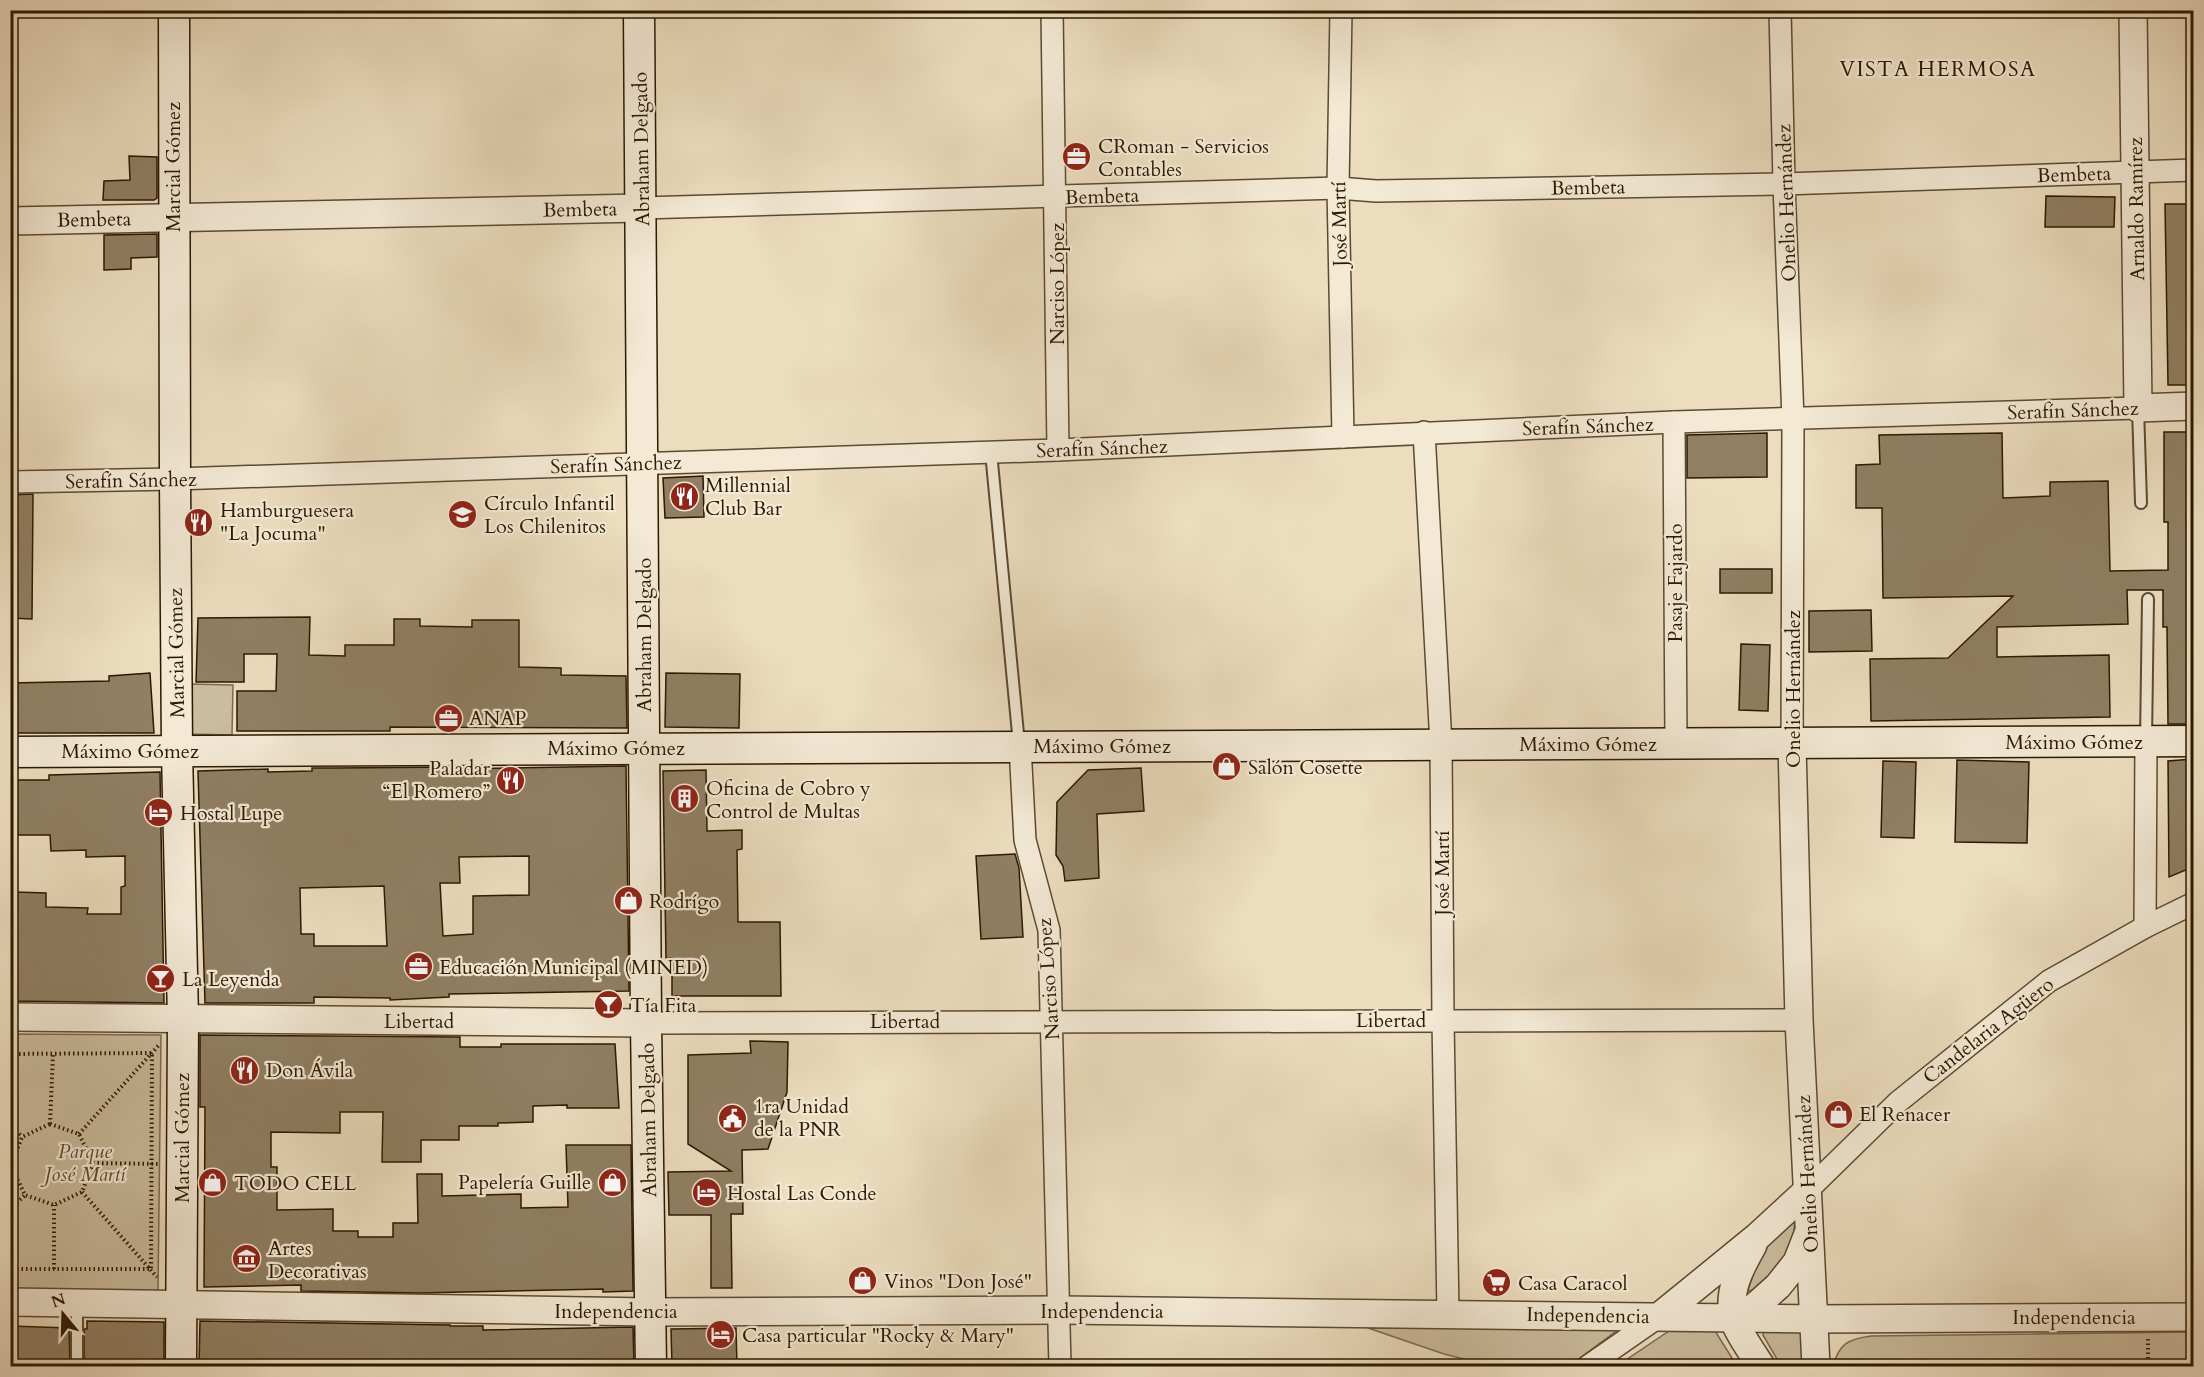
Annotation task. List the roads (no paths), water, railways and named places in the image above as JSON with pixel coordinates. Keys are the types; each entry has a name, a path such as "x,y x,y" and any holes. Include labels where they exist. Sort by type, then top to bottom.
{"main road":[{"name":"Marcial Gómez","path":"174,10 173,218 177,751 183,1019 181,1366"},
{"name":"Abraham Delgado","path":"639,10 646,1023 651,1366"},
{"name":"Máximo Gómez","path":"10,752 644,747 2193,741"}],"street":[{"name":"Narciso López","path":"1052,10 1058,450"},
{"name":"José Martí","path":"1341,10 1338,188 1343,437"},
{"name":"Onelio Hernández","path":"1780,10 1793,419 1792,744 1799,1020 1816,1366"},
{"name":"Arnaldo Ramírez","path":"2133,10 2138,408"},
{"name":"Bembeta","path":"10,221 641,208 1338,188 1376,191 1784,184 2193,170"},
{"name":"Serafín Sánchez","path":"10,483 1058,450 1674,422 2193,406"},
{"name":"Pasaje Fajardo","path":"1674,422 1676,743"},
{"name":"José Martí","path":"1424,432 1441,744 1448,1314"},
{"path":"2145,927 2146,741"},
{"name":"Narciso López","path":"1020,746 1025,840 1049,930 1060,1310 1059,1366"},
{"name":"Candelaria Agüero","path":"1807,1191 1898,1102 2049,981 2193,903"},
{"name":"Libertad","path":"10,1017 646,1023 1799,1020"},
{"path":"1588,1366 1660,1316 1757,1237 1807,1191"},
{"path":"1737,1318 1778,1286 1797,1262 1810,1229"},
{"path":"1757,1237 1740,1268 1732,1289 1737,1318 1761,1366"},
{"name":"Independencia","path":"10,1302 650,1312 1060,1310 1815,1319 2193,1317"}],"lane":[{"path":"2138,408 2141,503"},
{"name":"Narciso López","path":"991,452 1020,746"},
{"path":"2146,741 2148,599"},
{"path":"77,1304 77,1366"}],"place":[{"name":"CRoman - Servicios Contables","path":"1077,157"},
{"name":"Millennial Club Bar","path":"684,497"},
{"name":"Círculo Infantil Los Chilenitos","path":"463,515"},
{"name":"Hamburguesera \"La Jocuma\"","path":"199,522"},
{"name":"ANAP","path":"448,718"},
{"name":"Salón Cosette","path":"1227,767"},
{"name":"Paladar “El Romero”","path":"511,780"},
{"name":"Oficina de Cobro y Control de Multas","path":"685,799"},
{"name":"Hostal Lupe","path":"159,813"},
{"name":"Rodrígo","path":"628,901"},
{"name":"Educación Municipal (MINED)","path":"418,967"},
{"name":"La Leyenda","path":"161,979"},
{"name":"Tía Fita","path":"609,1005"},
{"name":"Don Ávila","path":"245,1070"},
{"name":"El Renacer","path":"1838,1114"},
{"name":"1ra Unidad de la PNR","path":"733,1118"},
{"name":"Papelería Guille","path":"612,1182"},
{"name":"TODO CELL","path":"213,1183"},
{"name":"Hostal Las Conde","path":"706,1193"},
{"name":"Artes Decorativas","path":"247,1259"},
{"name":"Vinos \"Don José\"","path":"863,1281"},
{"name":"Casa Caracol","path":"1497,1283"},
{"name":"Casa particular \"Rocky & Mary\"","path":"721,1335"}],"district":[{"name":"VISTA HERMOSA","path":"1938,69"}],"park label":[{"name":"Parque José Martí","path":"85,1162"}]}
